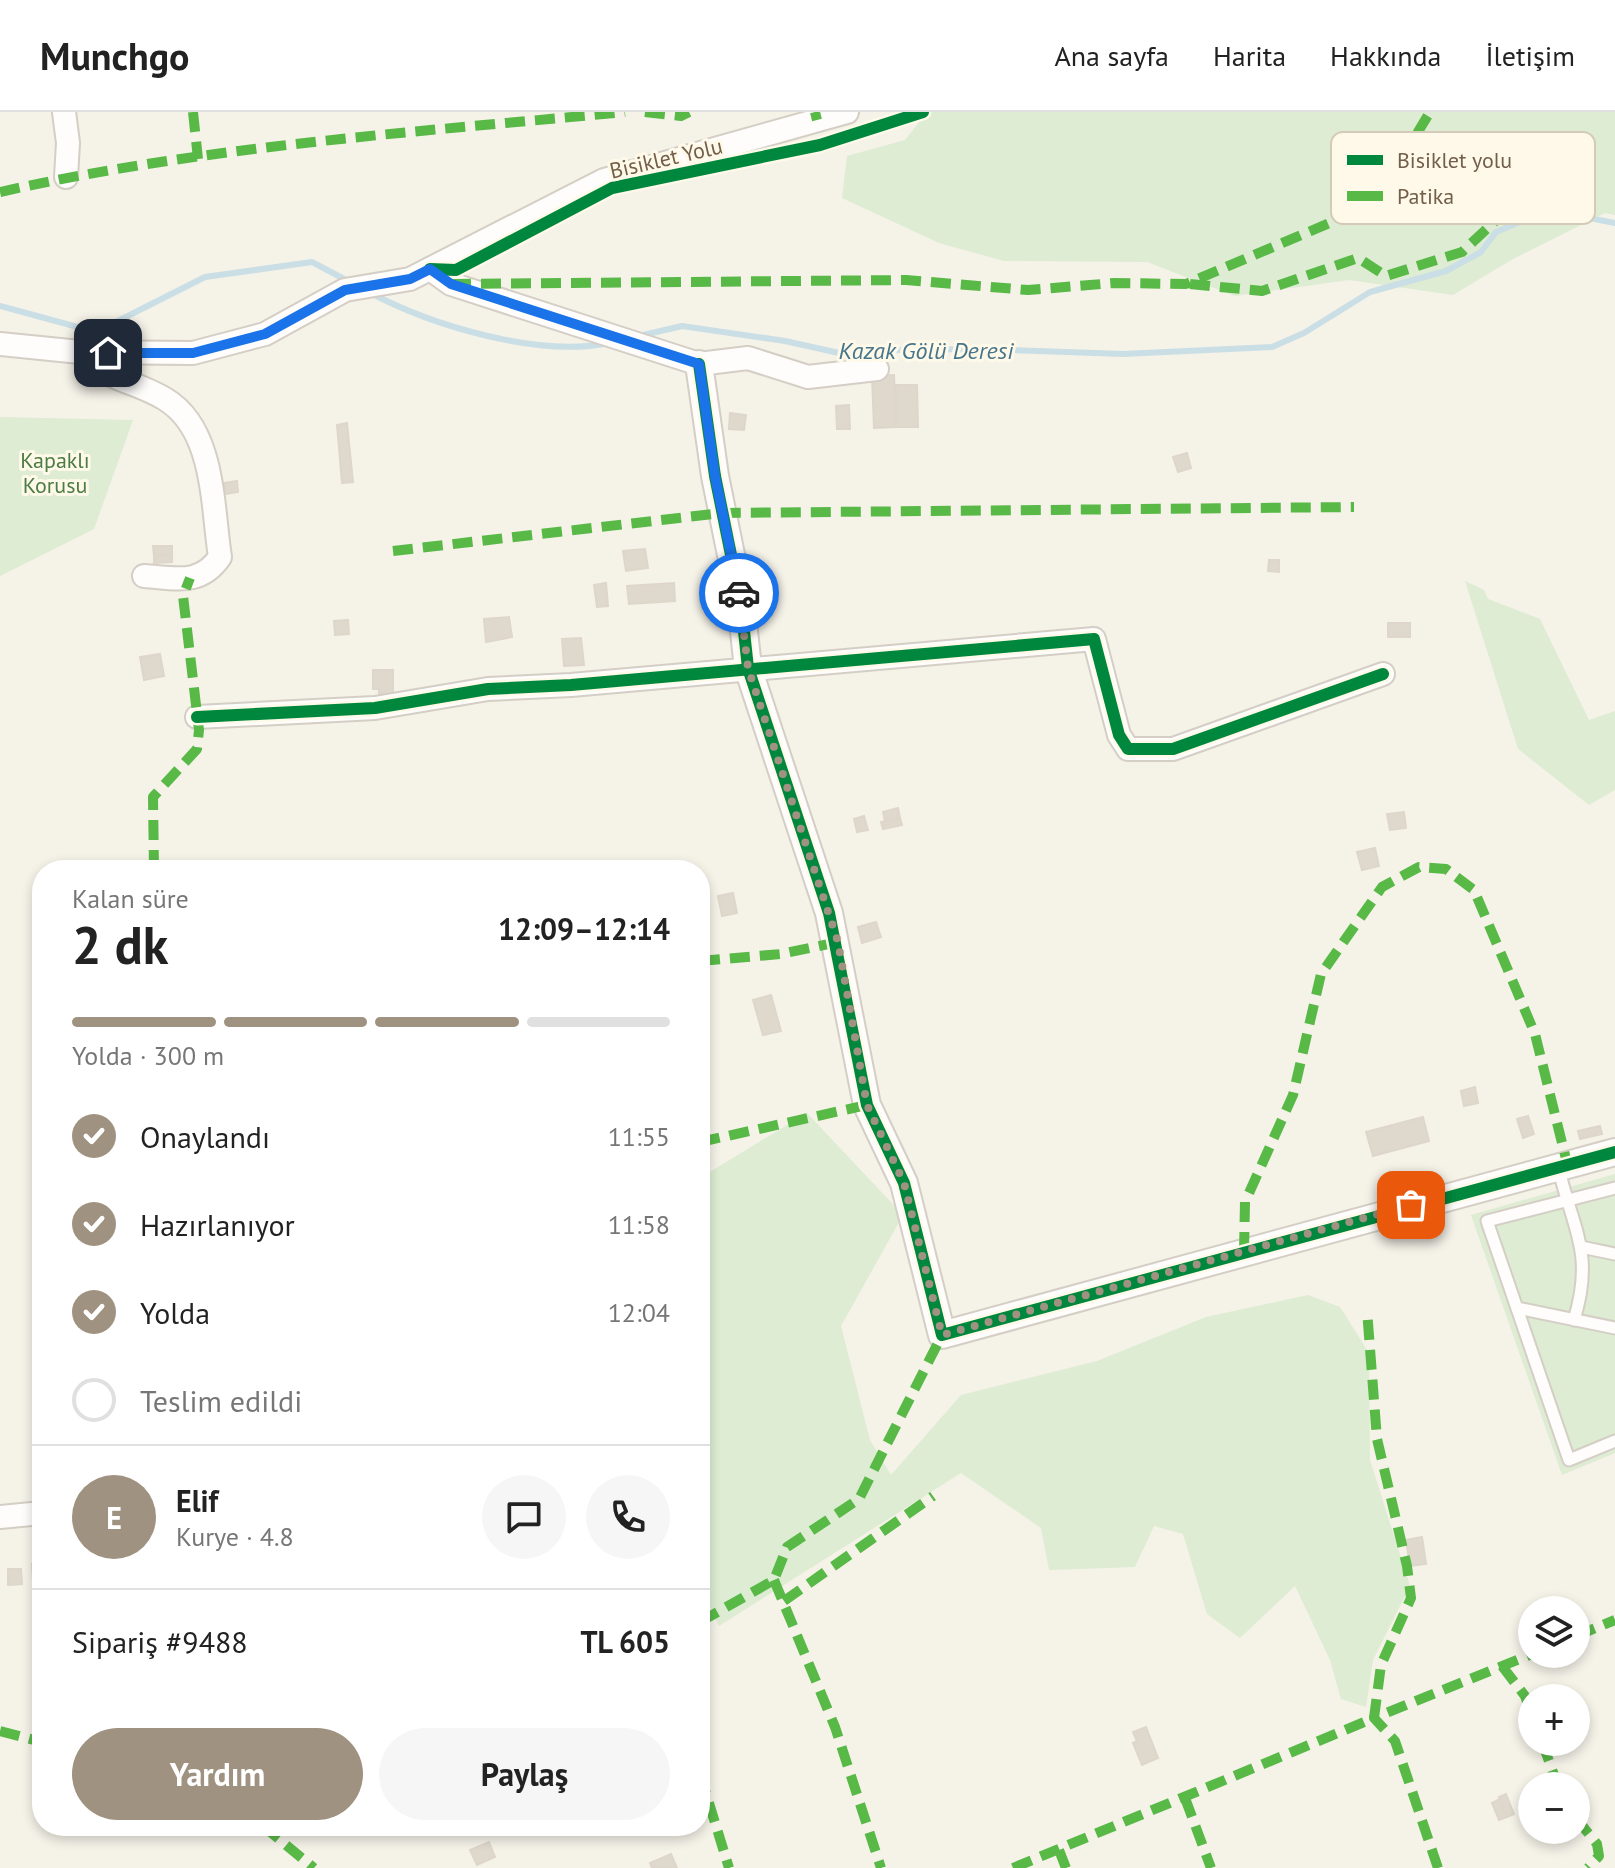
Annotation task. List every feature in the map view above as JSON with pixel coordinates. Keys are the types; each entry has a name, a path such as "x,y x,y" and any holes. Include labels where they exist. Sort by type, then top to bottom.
{"street":[{"path":"64,112 68,143 66,177"},
{"path":"0,344 80,352 193,353 265,334 345,290 410,279 604,180 847,112"},
{"path":"430,269 465,289 699,364 748,358 808,377 877,369"},
{"path":"80,352 97,370 167,400 194,426 206,464 220,557 209,572 190,578 144,576"},
{"path":"699,364 715,476 741,604 748,668 829,913 867,1105 904,1183 942,1335 1558,1165 1615,1152"},
{"path":"197,717 375,708 488,689 571,685 1094,639 1119,735 1128,749 1173,749 1383,674"},
{"path":"0,1517 32,1514"}],"lane":[{"path":"1558,1165 1585,1266 1574,1320"},
{"path":"1615,1188 1487,1221 1569,1460 1615,1441"},
{"path":"1581,1247 1615,1254"},
{"path":"1517,1308 1615,1328"}],"green space":[{"path":"927,112 1615,112 1615,215 1605,213 1595,218 1595,132 1331,132 1331,224 1583,224 1511,260 1453,295 1349,280 1235,296 1147,262 1004,261 939,243 842,198 847,156 905,140"},
{"name":"Kapaklı Korusu","path":"0,417 133,420 94,529 0,576"},
{"path":"1465,581 1484,590 1488,599 1540,619 1589,720 1615,711 1615,790 1589,805 1518,749"},
{"path":"807,1113 903,1215 841,1326 870,1440 891,1475 961,1395 1097,1361 1206,1317 1308,1295 1340,1307 1369,1353 1370,1460 1410,1586 1373,1660 1366,1707 1341,1699 1330,1660 1295,1586 1240,1638 1207,1614 1183,1534 1154,1526 1135,1567 1049,1570 1041,1528 961,1473 719,1626 710,1608 710,1172"},
{"path":"1615,1174 1615,1453 1562,1475 1471,1215"}],"building":[{"path":"894,375 896,427 874,428 872,376"},
{"path":"896,385 917,385 918,427 896,427"},
{"path":"849,405 850,429 837,429 836,406"},
{"path":"730,413 746,415 744,430 729,429"},
{"path":"347,423 353,482 342,483 337,425"},
{"path":"1187,453 1191,468 1178,472 1173,457"},
{"path":"237,481 238,492 225,494 224,483"},
{"path":"153,546 172,546 172,555 154,555"},
{"path":"645,549 648,568 626,571 623,551"},
{"path":"154,555 172,555 172,562 154,563"},
{"path":"1269,560 1279,560 1279,572 1268,571"},
{"path":"606,583 608,606 597,607 594,585"},
{"path":"674,583 675,601 629,604 627,586"},
{"path":"509,617 512,637 486,642 484,619"},
{"path":"348,620 349,634 335,635 334,621"},
{"path":"1388,623 1410,623 1410,637 1388,637"},
{"path":"581,638 584,665 564,666 562,639"},
{"path":"160,654 164,676 144,680 140,657"},
{"path":"373,670 393,670 393,694 379,694 379,689 373,689"},
{"path":"898,808 900,818 885,821 883,812"},
{"path":"1404,812 1406,828 1390,830 1387,814"},
{"path":"864,816 868,830 857,832 854,819"},
{"path":"900,818 902,825 883,829 881,822"},
{"path":"1375,848 1379,866 1362,870 1357,852"},
{"path":"733,893 737,913 722,916 718,896"},
{"path":"876,922 881,937 862,943 858,927"},
{"path":"771,995 781,1031 763,1035 753,1000"},
{"path":"1475,1087 1478,1103 1464,1106 1461,1091"},
{"path":"1528,1116 1534,1134 1523,1138 1517,1119"},
{"path":"1423,1117 1429,1141 1373,1156 1366,1132"},
{"path":"1600,1126 1602,1134 1580,1139 1578,1131"},
{"path":"1422,1537 1426,1564 1410,1566 1406,1540"},
{"path":"8,1569 21,1569 22,1584 8,1585"},
{"path":"1146,1727 1158,1758 1142,1765 1133,1743 1137,1741 1133,1732"},
{"path":"1506,1794 1514,1814 1507,1817 1499,1797"},
{"path":"1500,1799 1507,1817 1499,1820 1492,1803"},
{"path":"489,1842 495,1857 477,1865 470,1850"},
{"path":"671,1854 677,1868 652,1868 650,1863"}],"waterway":[{"name":"Kazak Gölü Deresi","path":"1595,219 1615,223"},
{"name":"Kazak Gölü Deresi","path":"639,336 682,326 785,341 848,355 883,350 980,349 1123,354 1272,347 1304,333 1370,292 1446,271 1481,252 1496,232 1515,224"},
{"name":"Kazak Gölü Deresi","path":"0,306 96,332 205,277 312,262 348,281"},
{"name":"Kazak Gölü Deresi","path":"369,292 422,316 486,336 550,346 608,343"}],"marked path":[{"path":"193,112 198,159"},
{"path":"0,192 154,163 311,142 625,112"},
{"path":"645,112 681,116 689,112"},
{"path":"815,112 817,120"},
{"path":"1418,132 1430,112"},
{"path":"451,284 906,280 1028,290 1114,283 1186,284 1331,222"},
{"path":"1190,284 1262,291 1358,258 1386,276 1462,252 1492,224"},
{"path":"393,551 722,513 1354,507"},
{"path":"154,860 153,797 197,749 199,730 183,596 190,578"},
{"path":"1244,1252 1245,1202 1293,1095 1321,974 1382,887 1419,867 1446,869 1474,890 1535,1034 1567,1163"},
{"path":"710,960 781,954 838,942"},
{"path":"710,1140 867,1105"},
{"path":"1013,1868 1374,1718 1381,1665 1411,1598 1407,1566 1377,1439 1367,1310"},
{"path":"710,1616 774,1580 787,1547 859,1499 942,1335"},
{"path":"784,1601 933,1496"},
{"path":"774,1580 835,1727 881,1868"},
{"path":"1590,1630 1615,1620"},
{"path":"1438,1868 1395,1741 1374,1718 1518,1660"},
{"path":"1502,1666 1518,1687"},
{"path":"0,1731 32,1739"},
{"path":"1547,1756 1553,1772"},
{"path":"1185,1798 1211,1868"},
{"path":"710,1806 729,1868"},
{"path":"1588,1868 1599,1856 1597,1844 1590,1835"},
{"path":"275,1836 314,1868"},
{"path":"1059,1850 1066,1868"}],"cycle path":[{"name":"Bisiklet Yolu","path":"430,269 456,270 612,188 820,145 923,112"},
{"path":"699,364 715,476 741,604 748,668 829,913 867,1105 904,1183 942,1335 1615,1152"},
{"path":"197,717 375,708 488,689 571,685 1094,639 1119,735 1128,749 1173,749 1383,674"}],"way so far":[{"path":"739,593 748,668 838,942 867,1105 904,1183 942,1335 1411,1205"}],"route":[{"path":"108,353 193,353 265,334 345,290 410,279 430,269 451,284 564,323 699,364 715,476 739,593"}]}
